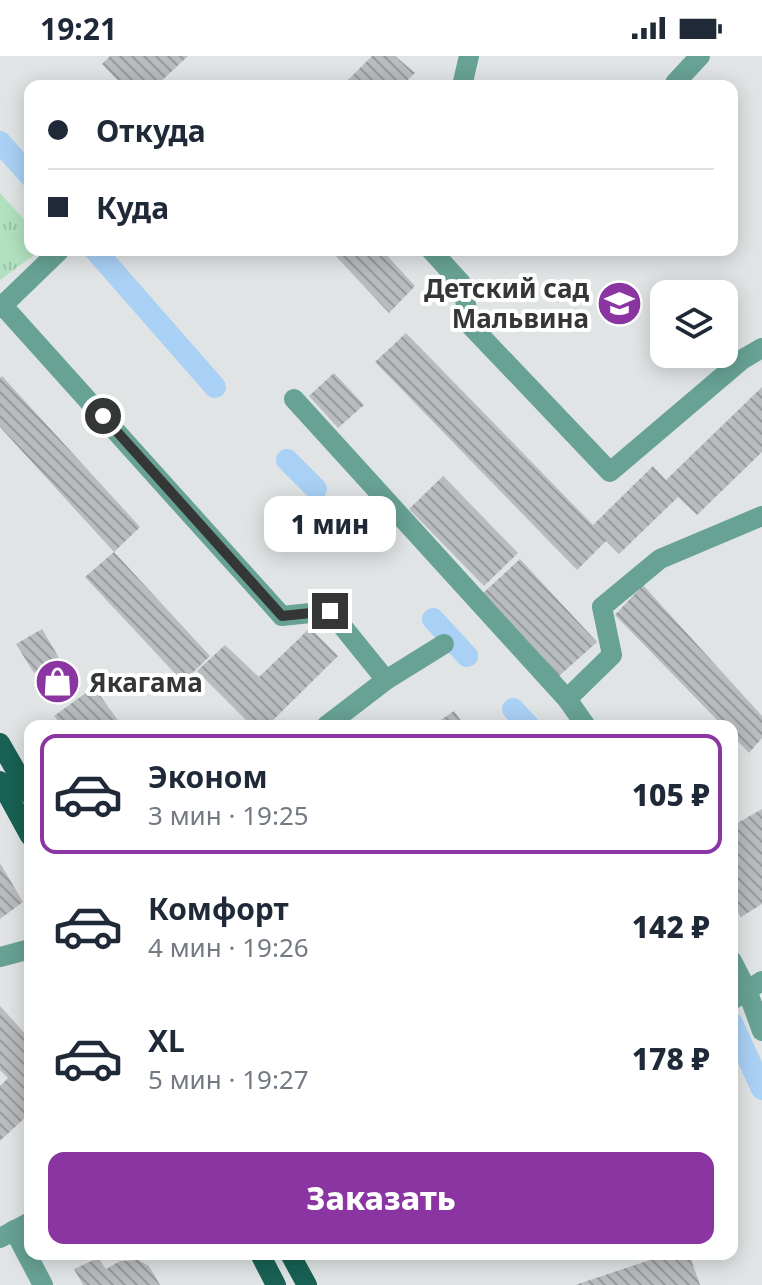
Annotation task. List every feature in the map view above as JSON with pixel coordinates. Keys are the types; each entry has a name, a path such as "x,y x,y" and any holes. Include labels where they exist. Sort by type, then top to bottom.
{"main road":[{"path":"0,743 24,785"},
{"path":"0,781 24,825"},
{"path":"263,1260 276,1285"},
{"path":"293,1260 307,1285"}],"street":[{"path":"463,80 469,56"},
{"path":"678,80 700,56"},
{"path":"54,256 2,307 282,616 330,611 386,680"},
{"path":"436,256 461,283 471,326 610,472 743,359 762,348"},
{"path":"294,399 567,699 582,720"},
{"path":"567,699 612,655 602,607 660,559 762,516"},
{"path":"334,720 386,680 444,644"},
{"path":"0,957 24,951"},
{"path":"747,990 762,1031"},
{"path":"30,1260 43,1285"}],"green space":[{"path":"0,193 24,219 24,256 33,256 0,280"}],"building":[{"path":"110,56 188,56 162,80 117,80 102,64"},
{"path":"372,56 395,56 415,73 407,80 348,80"},
{"path":"336,256 388,256 415,286 389,313"},
{"path":"406,333 593,525 653,466 666,480 762,387 762,452 697,515 678,497 619,554 606,541 577,570 375,362"},
{"path":"334,373 364,405 338,428 309,396"},
{"path":"2,376 140,527 114,552 0,427"},
{"path":"443,476 518,553 484,586 409,509"},
{"path":"114,552 210,656 183,682 85,577"},
{"path":"520,559 597,642 558,677 481,595"},
{"path":"643,585 762,716 762,738 749,753 738,741 738,720 717,720 615,615"},
{"path":"310,628 338,656 273,720 246,720 197,671 225,645 259,677"},
{"path":"42,629 59,658 34,673 16,644"},
{"name":"Якагама","path":"62,660 80,689 54,705 36,676"},
{"path":"94,687 118,720 57,720 54,716"},
{"path":"454,711 461,720 441,720"},
{"path":"762,809 762,904 741,917 738,912 738,823"},
{"path":"0,863 23,902 0,919"},
{"path":"0,1006 24,1032 24,1119 0,1141 0,1086 8,1078 0,1070"},
{"path":"94,1260 99,1260 106,1269 120,1261 138,1260 149,1266 160,1285 83,1285 74,1269"},
{"path":"650,1260 691,1260 700,1285 575,1285"}],"waterway":[{"path":"0,142 24,169"},
{"path":"100,256 215,387"},
{"path":"287,460 316,489"},
{"path":"433,619 467,656"},
{"path":"513,709 523,720"},
{"path":"738,1036 762,1089"}],"place":[{"name":"Детский сад Мальвина","path":"620,303"},
{"name":"Якагама","path":"58,682"}],"route":[{"path":"103,416 282,616 330,611"}]}
